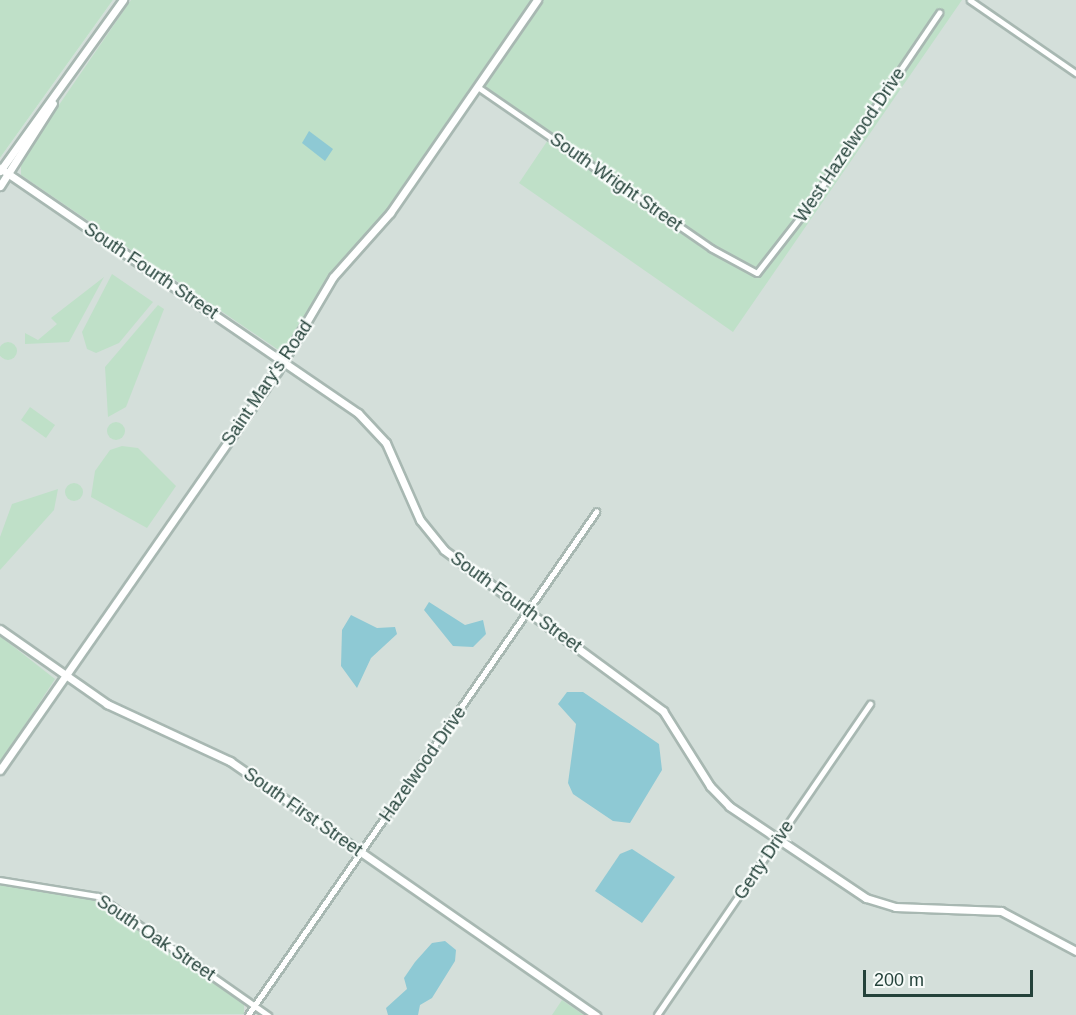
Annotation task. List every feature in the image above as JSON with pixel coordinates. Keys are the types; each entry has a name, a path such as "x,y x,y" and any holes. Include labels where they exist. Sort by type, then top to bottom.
{"street":[{"path":"0,186 54,100 123,0"},
{"name":"Saint Mary's Road","path":"0,770 284,362 333,277 390,213 537,0"},
{"path":"970,0 1076,74"},
{"name":"West Hazelwood Drive","path":"757,273 799,221 939,13"},
{"name":"South Wright Street","path":"478,87 719,253 757,273"},
{"path":"0,169 54,100"},
{"name":"South Fourth Street","path":"0,169 284,362 370,424 403,472 420,520 444,550 663,711 710,786 779,841 866,898 895,907 1001,911 1076,951"},
{"name":"Hazelwood Drive","path":"248,1015 363,853 596,512"},
{"name":"South First Street","path":"0,629 107,704 213,751 596,1015"},
{"name":"Gerty Drive","path":"657,1015 779,841 870,704"},
{"name":"South Oak Street","path":"0,880 98,897 268,1015"}],"shaded area":[{"path":"113,0 1076,0 1076,1015 0,1015 0,158"}],"green space":[{"path":"0,0 113,0 0,158"},
{"path":"131,0 534,0 384,216 332,274 305,323 280,351 21,175 21,165 50,118"},
{"path":"541,0 962,0 733,332 519,183 552,134 484,86"},
{"path":"112,274 153,302 119,343 96,353 87,349 82,332"},
{"path":"104,277 69,342 25,344 25,333 38,340 57,324 51,318"},
{"path":"158,305 164,309 126,407 108,417 105,367"},
{"path":"8,342 14,345 17,351 14,357 8,360 2,357 -1,351 2,345"},
{"path":"30,407 55,425 46,438 21,420"},
{"path":"116,422 124,427 125,431 120,439 116,440 108,435 107,431 112,423"},
{"path":"122,446 138,448 176,486 147,528 91,497 95,471 110,450"},
{"path":"74,483 80,486 83,492 80,498 74,501 68,498 65,492 68,486"},
{"path":"58,489 54,510 0,570 0,537 12,504"},
{"path":"0,636 55,679 0,763"},
{"path":"0,885 76,893 104,905 244,1004 244,1014 0,1015"},
{"path":"562,1000 584,1015 552,1015"}],"water":[{"path":"309,131 333,149 325,161 302,143"},
{"path":"429,602 465,625 483,620 486,634 473,647 453,646 424,610"},
{"path":"351,615 377,628 395,627 397,634 371,658 357,688 341,666 342,630"},
{"path":"567,692 583,692 659,744 662,770 630,823 613,821 573,794 568,783 576,724 558,704"},
{"path":"632,849 675,877 642,923 595,891 620,854"},
{"path":"445,941 456,950 455,961 432,998 420,1005 418,1015 388,1015 386,1008 407,989 404,978 415,962 432,943"}]}
